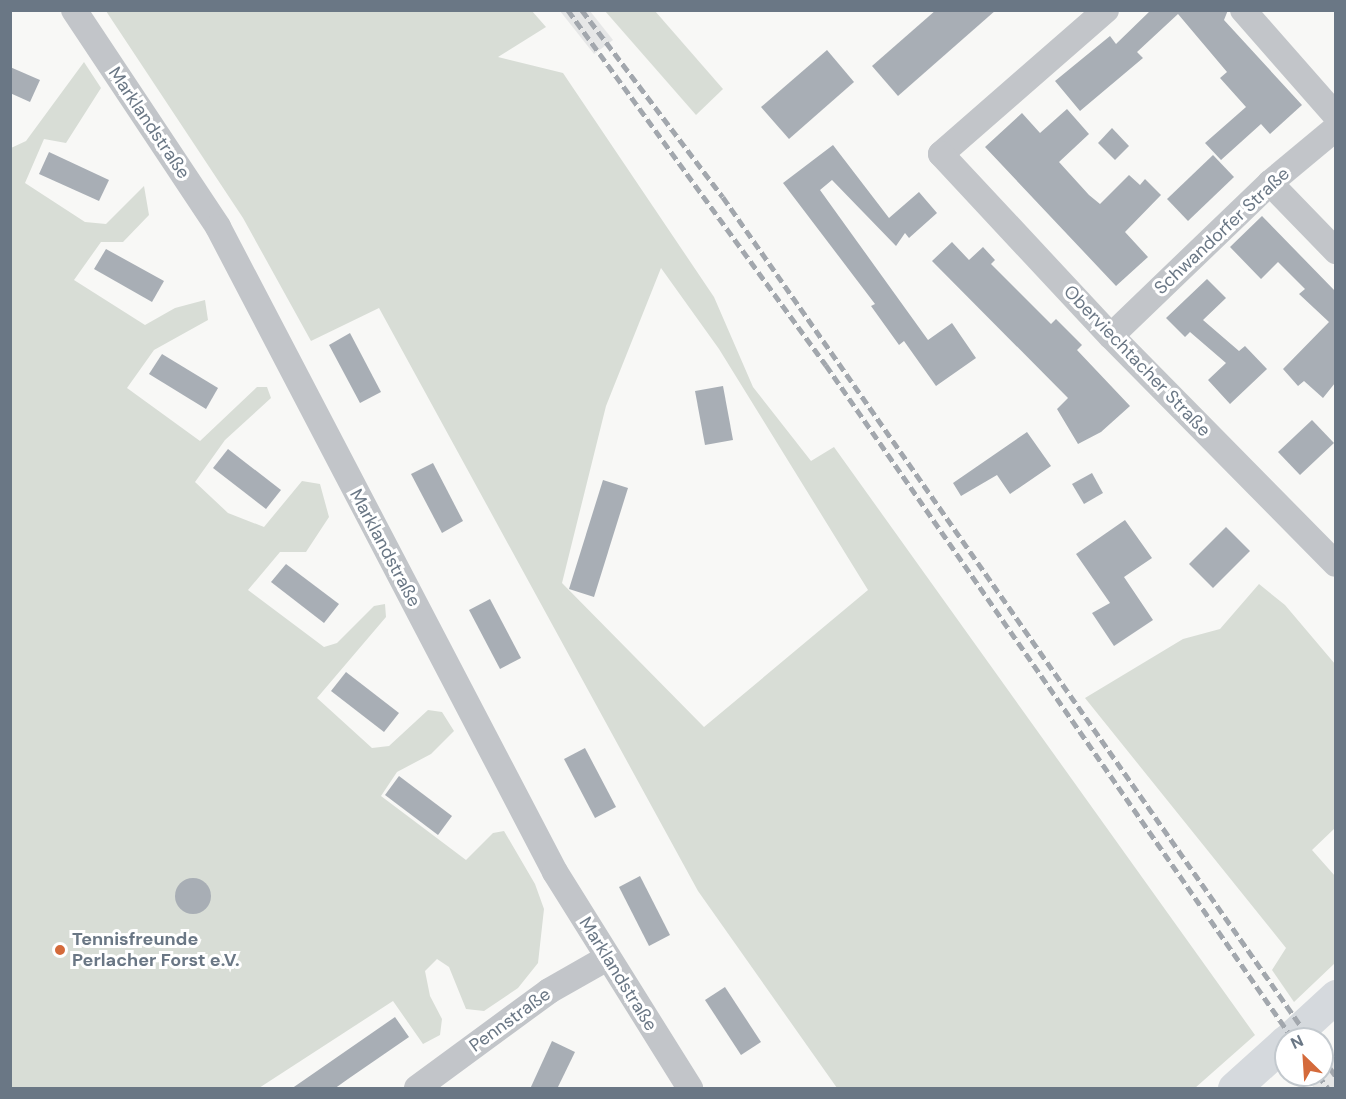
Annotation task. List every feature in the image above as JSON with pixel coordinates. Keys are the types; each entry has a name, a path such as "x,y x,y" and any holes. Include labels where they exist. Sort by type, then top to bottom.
{"street":[{"name":"Marklandstraße","path":"74,10 218,227 555,872 690,1089"},
{"name":"Oberviechtacher Straße","path":"1106,10 941,154 1111,336 1335,564"},
{"path":"1243,10 1335,116"},
{"name":"Schwandorfer Straße","path":"1111,336 1270,183 1335,128"},
{"path":"1270,183 1335,251"},
{"name":"Pennstraße","path":"417,1089 549,991 607,958"},
{"path":"1302,1027 1335,996"},
{"path":"1234,1089 1274,1053"}],"shaded area":[{"path":"106,11 532,11 546,27 498,57 563,73 714,297 753,387 811,461 834,447 1255,1035 1195,1088 837,1088 698,891 379,308 311,341 243,218","holes":["661,268 719,349 868,590 704,727 562,583 606,406"]},
{"path":"560,11 590,11 613,40 594,54"},
{"path":"605,11 655,11 723,89 696,115"},
{"path":"84,62 101,88 66,143 44,139 25,183 85,222 106,224 144,186 149,215 123,242 101,242 74,280 145,325 175,308 205,300 208,320 154,350 127,388 200,441 257,387 267,387 271,398 225,440 195,482 228,513 264,527 302,481 320,484 329,517 306,552 280,552 248,590 324,647 337,643 374,606 385,604 386,617 317,698 372,748 389,746 428,710 442,712 454,731 431,754 397,772 381,796 466,860 493,833 504,831 535,884 544,909 538,963 518,988 484,1011 466,1009 449,967 437,959 425,971 430,996 442,1019 440,1035 423,1044 393,1001 259,1088 11,1088 11,148 26,141"},
{"path":"1259,584 1285,605 1335,664 1335,828 1312,850 1335,876 1335,963 1294,1002 1272,970 1286,948 1085,698 1183,639 1220,629"},
{"path":"1334,1060 1335,1088 1314,1088 1334,1087"}],"building":[{"path":"936,10 996,10 898,96 872,66"},
{"path":"1151,10 1228,10 1224,20 1302,105 1270,134 1261,124 1221,160 1205,143 1246,107 1220,78 1227,72 1178,14 1137,52 1143,58 1080,111 1055,81 1110,36 1116,44"},
{"path":"827,50 854,82 789,139 761,107"},
{"path":"10,67 40,80 30,102 10,93"},
{"path":"1067,109 1089,134 1059,162 1089,195 1100,204 1129,175 1140,185 1145,179 1161,195 1125,232 1148,257 1116,286 985,147 1022,113 1040,133"},
{"path":"1112,128 1129,146 1115,160 1098,143"},
{"path":"833,145 889,218 919,192 937,213 909,238 905,233 896,246 832,180 820,190 928,340 952,323 976,358 936,386 904,341 899,345 871,306 875,304 783,183"},
{"path":"49,152 109,180 99,201 39,174"},
{"path":"1213,155 1234,177 1188,221 1167,199"},
{"path":"1262,216 1335,291 1335,383 1323,398 1304,381 1298,386 1283,369 1329,322 1299,294 1305,289 1278,262 1261,279 1230,247"},
{"path":"952,242 969,260 983,247 995,260 991,264 1051,324 1056,319 1082,345 1077,350 1130,406 1101,432 1078,444 1057,409 1068,398 932,261"},
{"path":"106,249 164,281 152,302 94,269"},
{"path":"1207,279 1226,298 1203,320 1239,351 1245,346 1267,369 1230,404 1208,380 1226,363 1190,332 1185,337 1166,318"},
{"path":"350,333 381,392 360,403 329,345"},
{"path":"162,354 218,388 206,409 149,374"},
{"path":"723,386 733,440 705,445 695,391"},
{"path":"1312,420 1334,443 1300,475 1278,452"},
{"path":"1027,432 1051,466 1010,494 997,475 961,496 953,483"},
{"path":"228,449 281,490 266,509 213,468"},
{"path":"433,463 463,521 442,533 411,474"},
{"path":"1092,473 1103,493 1084,504 1072,484"},
{"path":"603,480 628,488 594,597 569,589"},
{"path":"1125,520 1152,558 1124,577 1153,620 1114,646 1092,613 1110,603 1076,554"},
{"path":"1226,527 1250,551 1213,588 1189,564"},
{"path":"286,564 339,604 324,623 271,582"},
{"path":"490,599 521,658 500,669 469,610"},
{"path":"346,672 399,713 384,732 331,691"},
{"path":"585,748 616,807 595,818 564,759"},
{"path":"399,776 452,816 438,835 385,795"},
{"path":"640,876 670,935 649,946 619,887"},
{"path":"193,878 206,883 211,896 206,909 193,914 180,909 175,896 180,883"},
{"path":"725,987 761,1042 741,1055 705,1000"},
{"path":"395,1017 409,1037 334,1089 291,1089"},
{"path":"552,1041 575,1052 557,1089 530,1089"}],"railway":[{"path":"568,10 826,365 1285,1027"},
{"path":"582,10 723,197 1302,1027"}],"place":[{"name":"Tennisfreunde Perlacher Forst e.V.","path":"60,950"}]}
